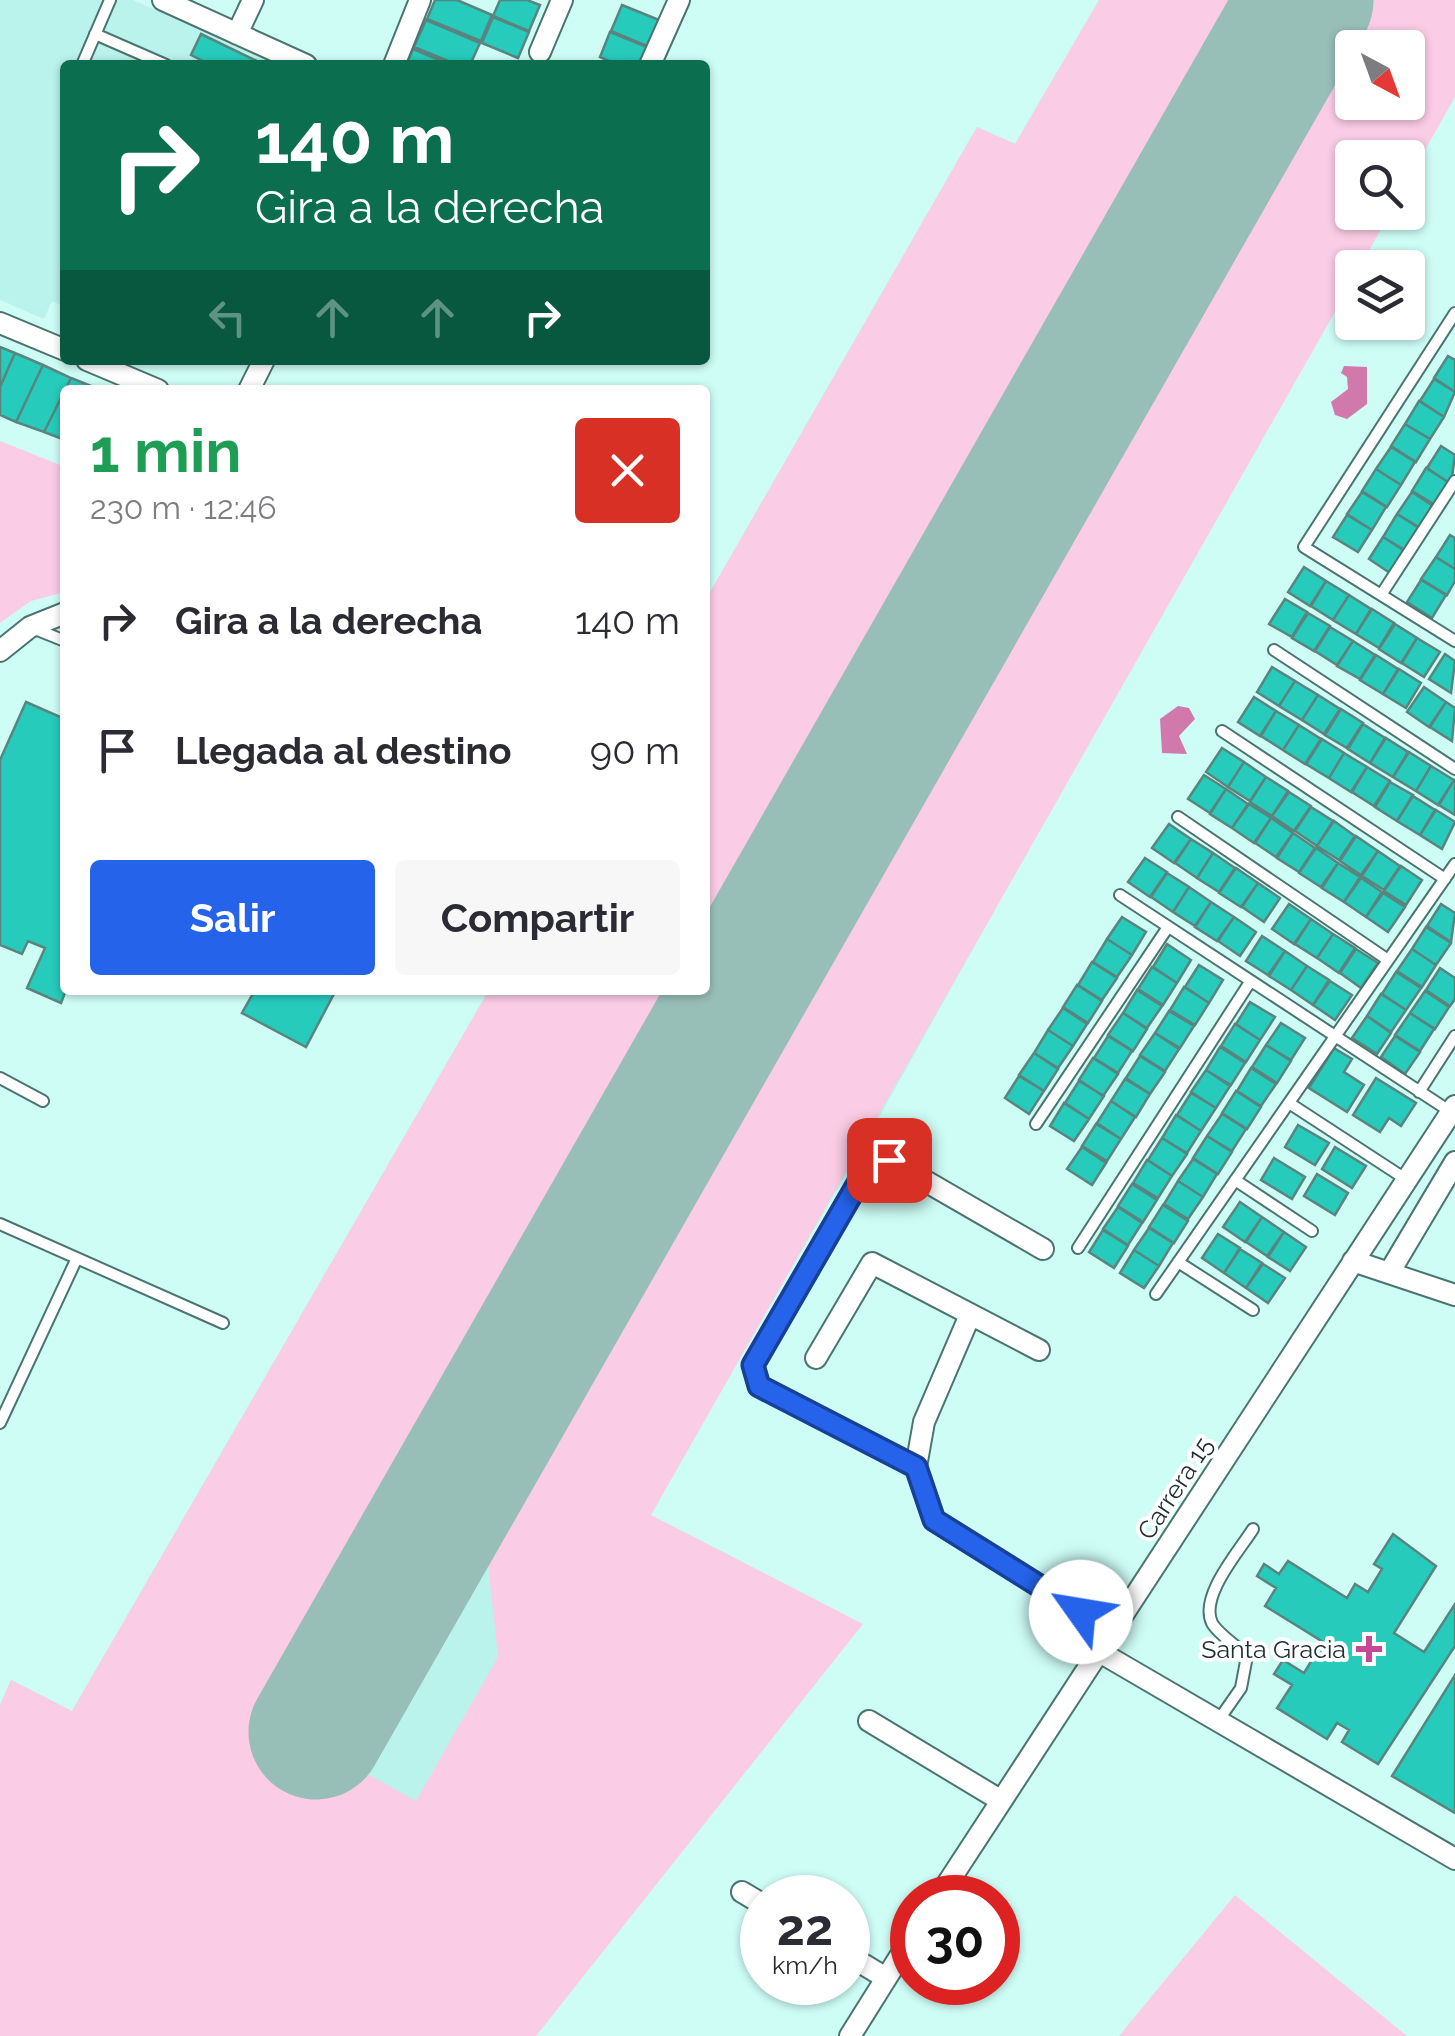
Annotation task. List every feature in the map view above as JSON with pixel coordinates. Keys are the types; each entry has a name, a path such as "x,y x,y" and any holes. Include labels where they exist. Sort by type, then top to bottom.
{"street":[{"path":"163,0 295,60"},
{"path":"237,34 253,0"},
{"path":"396,60 420,0"},
{"path":"540,52 562,0"},
{"path":"652,60 679,0"},
{"path":"0,323 60,348"},
{"path":"99,365 146,385"},
{"path":"0,651 30,627 60,615"},
{"name":"Carrera 15","path":"953,1875 1453,1109"},
{"path":"916,1467 759,1386 754,1376 753,1365 868,1166 889,1160 1044,1250"},
{"path":"1389,1273 1455,1162"},
{"path":"1354,1261 1455,1294"},
{"path":"816,1358 872,1263 1039,1350"},
{"path":"970,1316 924,1422 916,1467 934,1520 1111,1631"},
{"path":"1098,1651 1455,1859"},
{"path":"869,1721 1000,1800"},
{"path":"870,1968 886,1978"},
{"path":"850,2036 890,1972"}],"lane":[{"path":"84,60 110,0"},
{"path":"95,34 155,60"},
{"path":"1455,314 1304,548 1455,641"},
{"path":"1380,595 1455,481"},
{"path":"30,627 60,639"},
{"path":"1274,650 1455,769"},
{"path":"1222,731 1445,879"},
{"path":"1178,817 1388,960"},
{"path":"1156,1294 1455,864"},
{"path":"1120,895 1334,1038 1453,1109"},
{"path":"1036,1124 1168,927"},
{"path":"1078,1248 1250,982"},
{"path":"1419,1092 1455,1036"},
{"path":"0,1078 44,1100"},
{"path":"1289,1103 1407,1180"},
{"path":"1235,1180 1312,1231"},
{"path":"0,1224 223,1323"},
{"path":"0,1423 76,1258"},
{"path":"1178,1262 1253,1310"},
{"path":"1217,1722 1240,1688 1247,1656 1212,1625 1209,1611 1215,1590 1253,1529"}],"shaded area":[{"path":"0,0 133,0 268,60 60,60 60,305 52,301 44,319 0,300"},
{"path":"1099,0 1455,0 1425,101 1425,30 1335,30 1335,120 1419,120 1413,140 1335,140 1335,230 1352,230 1352,250 1335,250 1335,299 886,1105 689,1445 433,1916 0,2036 0,1705 11,1680 72,1711 486,995 710,995 710,592 977,127 1015,144"},
{"path":"1099,0 1232,0 710,924 710,592 977,127 1015,144"},
{"path":"1361,0 1455,0 1455,97 1425,150 1425,140 1335,140 1335,230 1381,230 1369,250 1335,250 1335,312 651,1515 863,1624 536,2036 0,2036 0,1705 11,1680 72,1711 486,995 670,995 263,1716 416,1801 498,1657 485,1537 1335,46 1335,120 1425,120 1425,30 1344,30"},
{"path":"1344,366 1367,367 1367,404 1347,419 1335,415 1331,402 1348,389 1347,377 1341,373"},
{"path":"0,441 60,465 60,593 31,601 0,623"},
{"path":"1178,706 1189,708 1195,719 1179,736 1187,754 1162,753 1160,719"},
{"path":"1235,1895 1407,2036 1119,2036"}],"building":[{"path":"435,0 457,0 492,15 481,41 427,19"},
{"path":"500,0 527,0 540,5 529,31 493,16"},
{"path":"622,5 659,20 647,46 611,31"},
{"path":"493,17 529,32 518,58 482,43"},
{"path":"426,20 480,43 472,60 446,60 414,47"},
{"path":"610,32 647,47 641,60 600,57"},
{"path":"201,34 255,60 201,60 191,55"},
{"path":"413,49 439,60 408,60"},
{"path":"0,347 15,353 0,387"},
{"path":"15,353 43,365 16,422 0,415 0,387"},
{"path":"1448,356 1455,360 1455,392 1434,378"},
{"path":"43,365 71,378 68,385 60,385 60,400 44,432 16,422"},
{"path":"71,378 88,385 68,385"},
{"path":"1434,379 1455,392 1444,417 1420,401"},
{"path":"60,400 60,438 44,432"},
{"path":"1419,401 1444,417 1430,439 1405,424"},
{"path":"1405,424 1430,439 1416,462 1391,446"},
{"path":"1441,446 1455,455 1451,484 1427,468"},
{"path":"1391,447 1415,462 1401,485 1376,469"},
{"path":"1426,468 1451,484 1437,506 1412,491"},
{"path":"1376,469 1401,485 1387,507 1362,491"},
{"path":"1362,492 1386,507 1372,530 1347,514"},
{"path":"1412,492 1436,508 1422,529 1397,514"},
{"path":"1397,514 1422,530 1408,552 1383,537"},
{"path":"1347,515 1372,530 1358,552 1333,537"},
{"path":"1450,535 1455,538 1455,569 1436,557"},
{"path":"1383,537 1408,553 1393,575 1369,559"},
{"path":"1436,557 1455,569 1455,581 1447,595 1421,579"},
{"path":"1304,567 1326,581 1310,606 1288,592"},
{"path":"1421,580 1446,595 1432,618 1407,602"},
{"path":"1326,581 1349,595 1333,620 1311,606"},
{"path":"1349,595 1371,609 1356,634 1333,620"},
{"path":"1285,599 1307,612 1292,637 1269,624"},
{"path":"1372,609 1394,623 1379,648 1356,634"},
{"path":"1308,613 1330,626 1314,651 1292,638"},
{"path":"1395,624 1417,638 1401,663 1379,649"},
{"path":"1330,627 1353,641 1337,665 1315,651"},
{"path":"1417,638 1440,652 1424,677 1402,663"},
{"path":"1353,641 1375,655 1360,679 1337,666"},
{"path":"1445,654 1455,661 1451,693 1429,679"},
{"path":"1376,655 1398,669 1383,694 1360,680"},
{"path":"1272,667 1295,681 1279,706 1257,692"},
{"path":"1399,669 1421,683 1406,708 1383,694"},
{"path":"1295,681 1318,695 1302,720 1279,706"},
{"path":"1424,687 1446,702 1429,727 1407,712"},
{"path":"1318,695 1340,709 1324,734 1302,720"},
{"path":"1254,697 1276,711 1260,736 1238,722"},
{"path":"26,702 60,717 60,995 64,995 61,1003 27,988 45,948 28,941 22,954 0,945 0,760"},
{"path":"1446,702 1455,708 1452,741 1430,727"},
{"path":"1341,709 1363,723 1347,748 1325,735"},
{"path":"1276,711 1299,725 1283,750 1261,736"},
{"path":"1363,724 1385,738 1370,763 1348,749"},
{"path":"1299,725 1321,739 1305,764 1283,750"},
{"path":"1386,738 1408,752 1393,777 1370,763"},
{"path":"1322,739 1344,753 1329,778 1306,764"},
{"path":"1222,748 1244,762 1228,787 1206,772"},
{"path":"1409,752 1431,766 1416,791 1393,777"},
{"path":"1344,753 1367,767 1351,792 1329,778"},
{"path":"1244,762 1266,777 1250,801 1228,787"},
{"path":"1431,766 1454,780 1438,805 1416,791"},
{"path":"1367,767 1390,781 1374,806 1352,792"},
{"path":"1204,775 1226,789 1210,813 1188,799"},
{"path":"1266,777 1288,791 1272,816 1250,802"},
{"path":"1455,781 1455,815 1439,805"},
{"path":"1390,782 1413,795 1397,821 1375,807"},
{"path":"1226,789 1248,804 1232,828 1210,814"},
{"path":"1289,792 1311,806 1294,831 1272,816"},
{"path":"1413,796 1435,810 1420,835 1397,821"},
{"path":"1249,804 1271,818 1254,843 1232,828"},
{"path":"1311,807 1333,821 1317,846 1295,831"},
{"path":"1436,810 1455,822 1442,849 1420,835"},
{"path":"1271,818 1293,833 1276,857 1255,843"},
{"path":"1334,821 1355,836 1339,860 1317,846"},
{"path":"1169,824 1191,839 1174,863 1152,848"},
{"path":"1293,833 1315,848 1299,872 1277,858"},
{"path":"1356,836 1378,851 1361,875 1340,861"},
{"path":"1191,839 1213,853 1197,878 1175,863"},
{"path":"1316,848 1338,863 1321,887 1299,873"},
{"path":"1378,851 1400,866 1384,890 1362,876"},
{"path":"1213,853 1235,868 1219,892 1197,878"},
{"path":"1145,858 1167,872 1150,897 1128,882"},
{"path":"1338,863 1360,877 1344,902 1322,888"},
{"path":"1401,866 1422,880 1406,905 1384,891"},
{"path":"1236,868 1258,883 1241,907 1219,893"},
{"path":"1167,873 1189,887 1173,912 1151,897"},
{"path":"1361,878 1382,892 1366,917 1344,902"},
{"path":"1258,883 1280,898 1264,922 1242,907"},
{"path":"1189,887 1211,902 1195,926 1173,912"},
{"path":"1383,893 1405,907 1388,932 1366,917"},
{"path":"1211,902 1234,917 1217,941 1195,927"},
{"path":"1289,904 1311,919 1294,944 1272,929"},
{"path":"1441,904 1455,913 1451,942 1427,926"},
{"path":"1122,917 1146,932 1132,955 1107,939"},
{"path":"1234,917 1256,932 1240,956 1218,941"},
{"path":"1311,919 1333,934 1317,958 1295,944"},
{"path":"1426,927 1451,943 1436,965 1412,949"},
{"path":"1333,934 1355,948 1339,973 1317,958"},
{"path":"1262,936 1285,951 1268,975 1246,961"},
{"path":"1107,939 1132,955 1117,977 1093,962"},
{"path":"1167,944 1191,960 1177,983 1153,967"},
{"path":"1356,949 1378,963 1361,988 1340,973"},
{"path":"1412,949 1436,965 1422,987 1397,971"},
{"path":"1285,951 1307,966 1291,990 1269,976"},
{"path":"1092,962 1117,978 1102,1000 1078,985"},
{"path":"1199,965 1223,980 1209,1003 1185,987"},
{"path":"1307,966 1329,980 1313,1005 1291,990"},
{"path":"1152,967 1177,983 1163,1005 1138,989"},
{"path":"1440,968 1455,978 1455,999 1450,1006 1426,990"},
{"path":"1396,972 1421,988 1406,1010 1382,994"},
{"path":"1330,981 1352,995 1335,1020 1313,1005"},
{"path":"1077,985 1102,1001 1088,1023 1063,1007"},
{"path":"1184,987 1209,1003 1195,1025 1170,1010"},
{"path":"1137,990 1162,1006 1147,1028 1123,1013"},
{"path":"1425,991 1449,1007 1435,1029 1410,1013"},
{"path":"1381,994 1406,1010 1391,1032 1367,1016"},
{"path":"252,995 333,995 306,1047 242,1013"},
{"path":"1250,1002 1275,1017 1260,1040 1236,1024"},
{"path":"1063,1008 1087,1024 1073,1046 1048,1030"},
{"path":"1169,1011 1194,1026 1180,1048 1155,1033"},
{"path":"1123,1013 1147,1029 1133,1051 1108,1035"},
{"path":"1410,1013 1434,1029 1420,1051 1395,1035"},
{"path":"1367,1016 1391,1033 1377,1054 1352,1038"},
{"path":"1281,1023 1305,1038 1291,1060 1266,1045"},
{"path":"1235,1024 1260,1040 1246,1062 1221,1046"},
{"path":"1048,1030 1073,1046 1058,1068 1034,1053"},
{"path":"1155,1033 1179,1049 1165,1071 1140,1055"},
{"path":"1108,1036 1132,1051 1118,1073 1094,1058"},
{"path":"1395,1036 1420,1052 1405,1074 1381,1057"},
{"path":"1266,1045 1291,1061 1277,1083 1252,1067"},
{"path":"1220,1047 1245,1063 1231,1085 1206,1070"},
{"path":"1334,1048 1352,1059 1344,1072 1364,1085 1347,1112 1309,1088"},
{"path":"1034,1053 1058,1069 1044,1091 1019,1075"},
{"path":"1140,1056 1165,1072 1150,1094 1126,1078"},
{"path":"1093,1058 1118,1074 1103,1096 1079,1080"},
{"path":"1251,1068 1276,1084 1261,1106 1237,1091"},
{"path":"1206,1070 1230,1086 1216,1108 1191,1092"},
{"path":"1019,1076 1044,1091 1029,1114 1005,1098"},
{"path":"1376,1078 1416,1103 1401,1126 1389,1118 1380,1132 1353,1115"},
{"path":"1125,1079 1150,1094 1136,1117 1111,1101"},
{"path":"1079,1081 1104,1096 1089,1119 1065,1103"},
{"path":"1236,1091 1261,1107 1247,1129 1222,1113"},
{"path":"1191,1093 1216,1108 1201,1131 1177,1115"},
{"path":"1111,1101 1135,1117 1121,1139 1097,1123"},
{"path":"1064,1103 1089,1119 1074,1141 1050,1126"},
{"path":"1222,1114 1246,1129 1232,1151 1207,1136"},
{"path":"1176,1115 1201,1131 1187,1153 1162,1138"},
{"path":"1096,1124 1121,1139 1107,1161 1082,1146"},
{"path":"1298,1125 1329,1143 1315,1165 1285,1147"},
{"path":"1207,1136 1232,1152 1218,1174 1193,1158"},
{"path":"1162,1138 1187,1154 1172,1176 1148,1160"},
{"path":"1082,1147 1106,1163 1092,1185 1067,1169"},
{"path":"1335,1147 1366,1166 1352,1188 1322,1169"},
{"path":"1274,1158 1305,1177 1292,1199 1261,1180"},
{"path":"1193,1159 1217,1174 1203,1197 1178,1181"},
{"path":"1147,1160 1172,1176 1158,1198 1133,1183"},
{"path":"1317,1174 1348,1193 1335,1215 1304,1196"},
{"path":"1178,1181 1203,1197 1188,1219 1164,1204"},
{"path":"1132,1184 1157,1200 1143,1222 1118,1206"},
{"path":"1240,1202 1262,1217 1245,1242 1223,1227"},
{"path":"1163,1205 1188,1221 1174,1243 1149,1227"},
{"path":"1118,1207 1142,1223 1128,1245 1103,1229"},
{"path":"1262,1217 1284,1232 1267,1256 1246,1242"},
{"path":"1149,1228 1173,1243 1159,1266 1134,1250"},
{"path":"1103,1230 1128,1246 1114,1268 1089,1252"},
{"path":"1284,1232 1306,1247 1290,1271 1268,1257"},
{"path":"1218,1234 1240,1248 1224,1273 1202,1258"},
{"path":"1240,1249 1262,1263 1246,1288 1224,1273"},
{"path":"1134,1250 1159,1266 1144,1288 1120,1273"},
{"path":"1263,1264 1285,1278 1268,1303 1246,1288"},
{"name":"Santa Gracia","path":"1393,1534 1436,1566 1394,1633 1424,1652 1455,1604 1455,1646 1378,1764 1342,1742 1349,1730 1337,1723 1327,1739 1277,1708 1292,1685 1274,1674 1283,1660 1304,1673 1323,1642 1265,1606 1276,1588 1257,1576 1264,1564 1279,1574 1288,1561 1347,1598 1355,1584 1368,1592 1382,1569 1374,1564"},
{"path":"1455,1675 1455,1813 1392,1776"}],"runway":[{"path":"316,1732 1306,0"}],"place":[{"name":"Santa Gracia","path":"1369,1649"}],"route":[{"path":"889,1160 868,1166 753,1365 754,1376 759,1386 916,1467 934,1520 1081,1612"}]}
